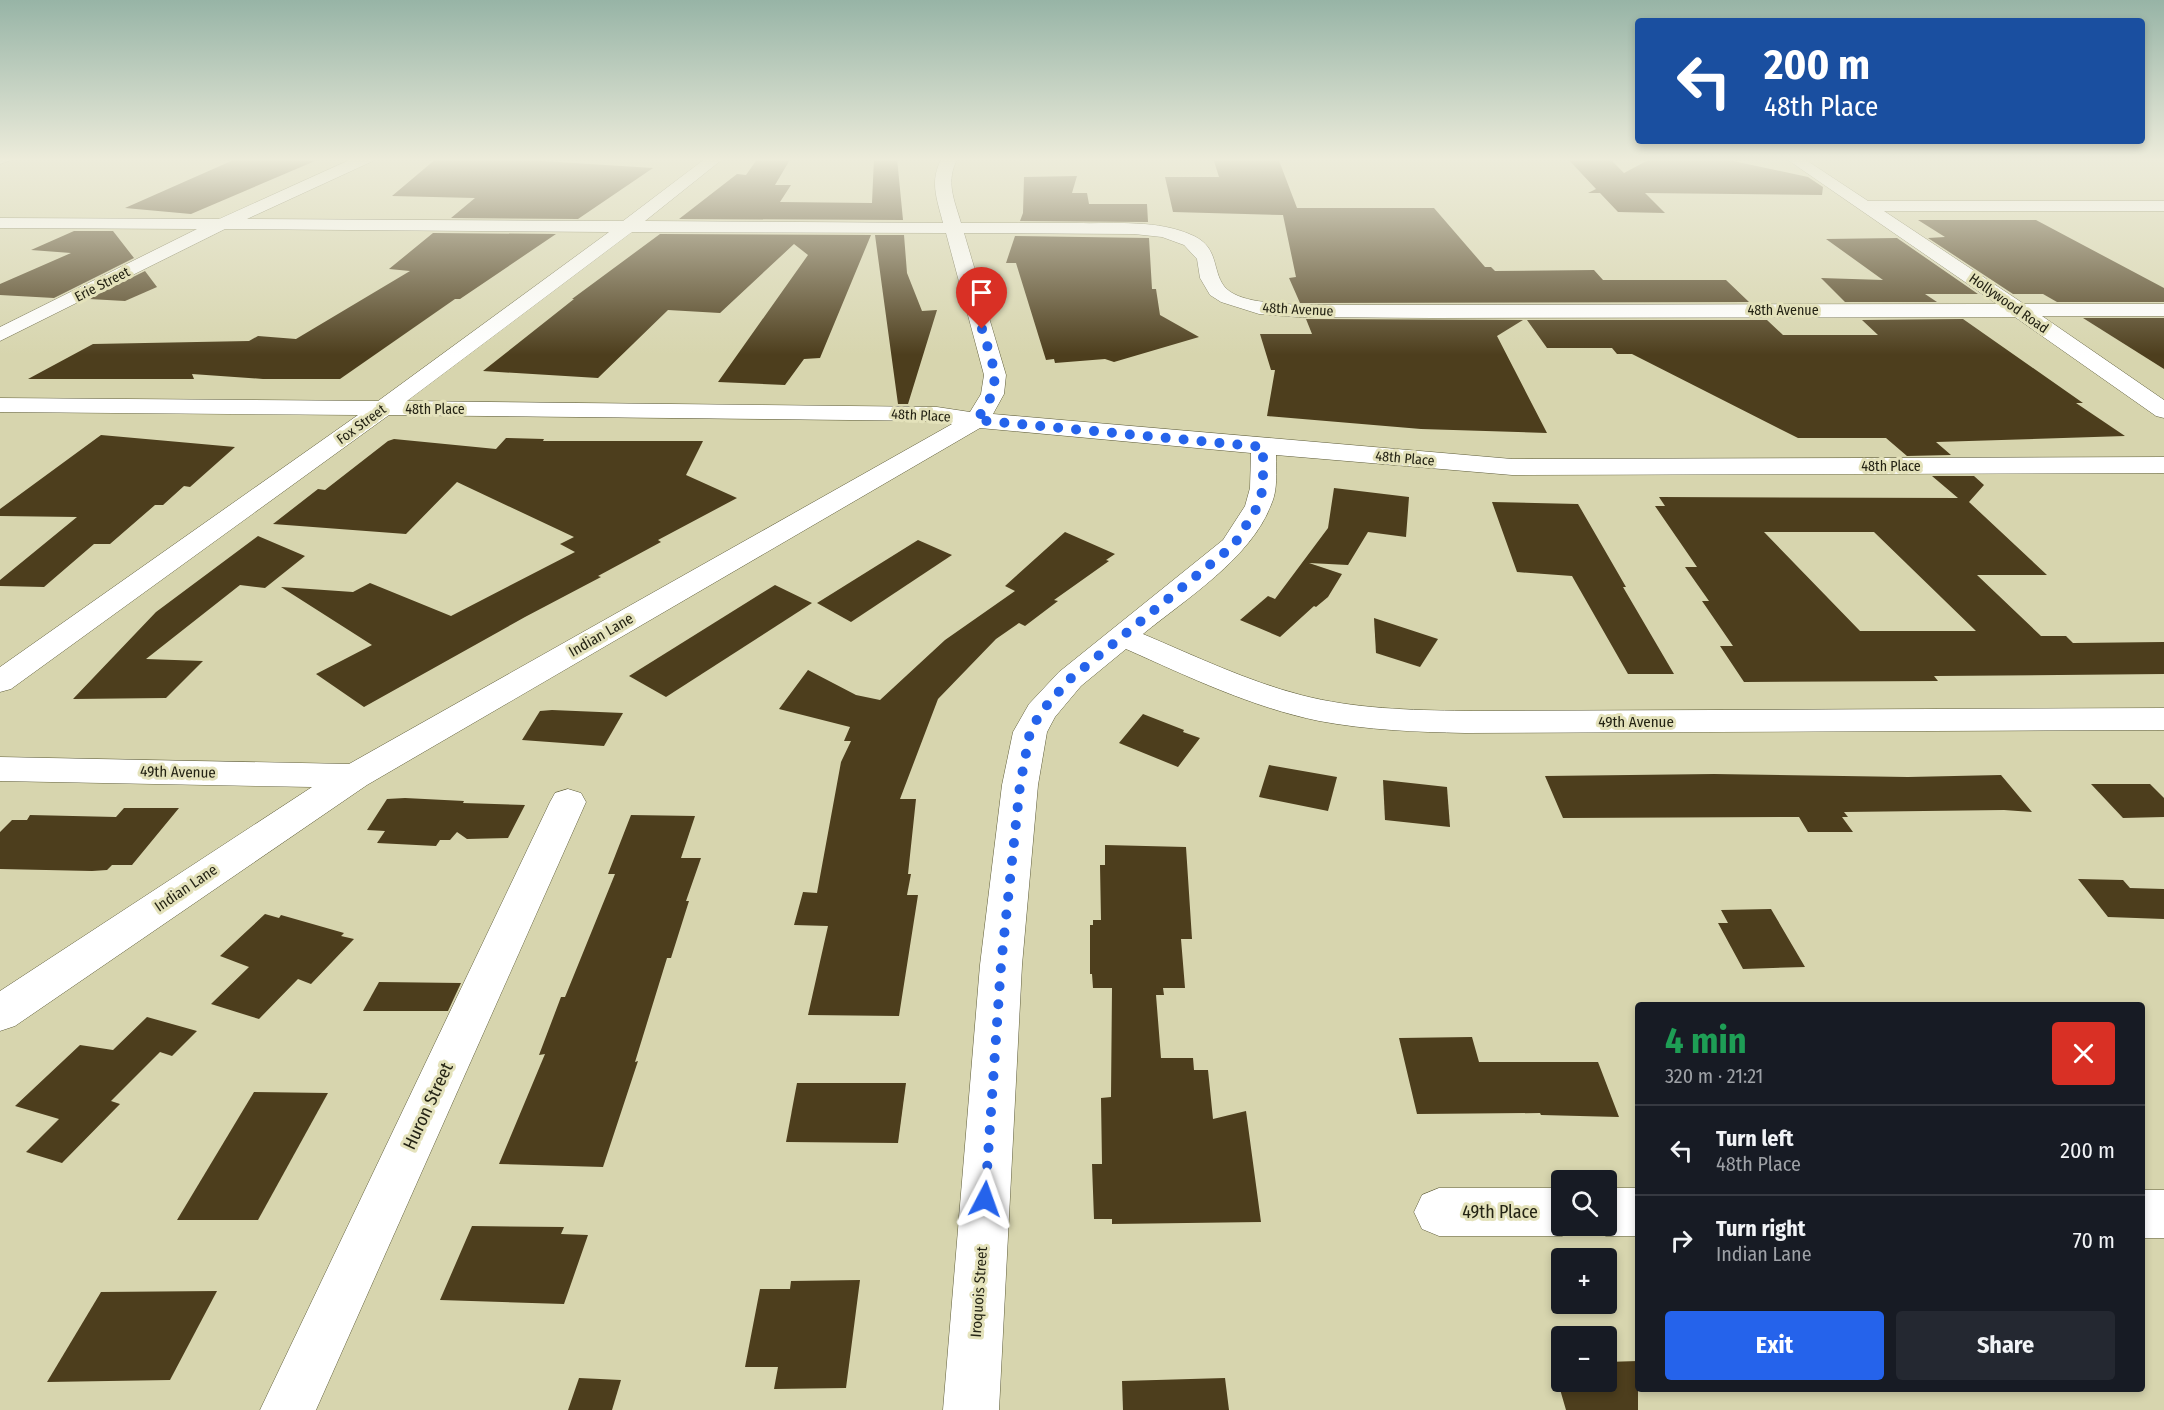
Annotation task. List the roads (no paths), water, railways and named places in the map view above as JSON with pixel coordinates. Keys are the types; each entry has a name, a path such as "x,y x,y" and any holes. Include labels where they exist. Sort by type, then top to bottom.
{"street":[{"name":"48th Avenue","path":"88,224 1134,229 1165,232 1179,236 1197,247 1206,258 1210,278 1217,291 1240,303 1269,309 1422,312 2164,310"},
{"name":"Indian Lane","path":"0,1013 355,776 976,420 993,395 995,375 954,224"},
{"name":"Hollywood Road","path":"1893,224 2164,411"},
{"name":"Erie Street","path":"0,335 220,225"},
{"name":"Fox Street","path":"0,682 383,408 629,225"},
{"name":"48th Place","path":"0,405 722,410 937,414 976,420 1263,447 1512,467 2164,465"},
{"name":"Iroquois Street","path":"971,1410 1001,965 1020,785 1030,732 1054,695 1070,679 1234,545 1258,506 1263,488 1263,447"},
{"name":"49th Avenue","path":"1123,638 1234,683 1296,705 1395,721 2164,719"},
{"name":"49th Avenue","path":"0,769 355,776"},
{"name":"Huron Street","path":"288,1410 568,802"},
{"name":"49th Place","path":"1439,1212 1551,1212"},
{"path":"1617,1212 1635,1212"},
{"path":"2145,1214 2164,1214"}]}
